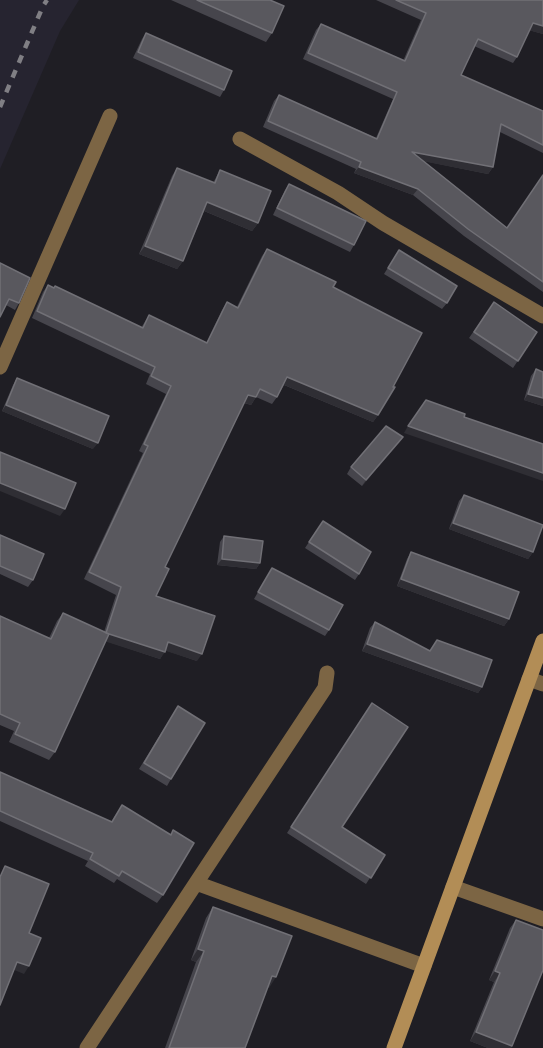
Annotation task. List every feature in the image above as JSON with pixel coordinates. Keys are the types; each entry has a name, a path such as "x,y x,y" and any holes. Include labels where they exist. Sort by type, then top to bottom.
{"street":[{"path":"0,367 110,116"},
{"path":"240,139 338,193 383,223 543,316"},
{"path":"394,1048 453,887 536,681 543,641"},
{"path":"87,1048 326,688 327,673"},
{"path":"196,883 424,966"},
{"path":"453,887 543,919"}],"shaded area":[{"path":"0,0 79,0 60,31 0,169"}],"building":[{"path":"197,0 270,0 284,6 272,33"},
{"path":"396,0 543,0 543,26 533,23 517,57 478,39 461,75 543,111 543,145 501,124 493,167 412,152 507,228 543,175 543,282 468,229 418,189 359,167 361,162 268,121 279,95 377,139 397,92 308,53 321,24 405,61 426,13"},
{"path":"146,33 232,71 224,90 138,52"},
{"path":"177,168 215,183 220,170 271,191 258,223 207,202 183,261 145,246"},
{"path":"289,184 366,221 354,245 277,208"},
{"path":"267,249 336,282 333,287 422,333 378,415 287,377 277,397 260,389 256,397 248,395 165,567 169,569 156,596 215,616 202,654 168,642 165,652 106,633 121,587 89,572 148,446 144,444 171,386 151,376 155,367 37,311 48,285 54,288 55,286 143,328 149,315 207,343 227,302 238,308"},
{"path":"399,250 457,286 447,303 388,268"},
{"path":"0,263 30,278 19,303 9,299 0,317"},
{"path":"494,302 537,332 518,361 474,332"},
{"path":"536,369 543,372 543,398 528,394"},
{"path":"17,378 109,416 98,443 6,405"},
{"path":"426,400 465,414 464,417 543,444 543,473 408,426"},
{"path":"386,426 403,437 366,480 351,467"},
{"path":"0,452 76,483 65,509 0,483"},
{"path":"464,495 543,525 533,552 453,523"},
{"path":"323,521 371,552 359,574 309,542"},
{"path":"0,535 44,554 33,580 0,566"},
{"path":"224,536 263,541 260,563 222,559"},
{"path":"411,552 519,592 509,619 401,579"},
{"path":"272,568 343,605 329,630 258,592"},
{"path":"63,613 109,634 55,752 15,734 20,723 0,714 0,616 51,639"},
{"path":"375,622 430,651 437,640 492,660 482,687 367,644"},
{"path":"372,703 408,727 342,827 385,855 371,878 291,827"},
{"path":"178,706 205,723 171,779 144,763"},
{"path":"0,772 112,822 122,805 171,835 173,830 194,843 163,895 122,871 119,876 90,859 93,853 0,811"},
{"path":"5,866 49,884 29,933 41,938 29,966 17,962 0,1005 0,877"},
{"path":"213,907 292,936 276,977 272,976 245,1048 169,1048 204,951 198,949"},
{"path":"516,920 543,930 543,970 512,1046 476,1032 500,973 495,971"}],"railway":[{"path":"0,107 47,0"}]}
